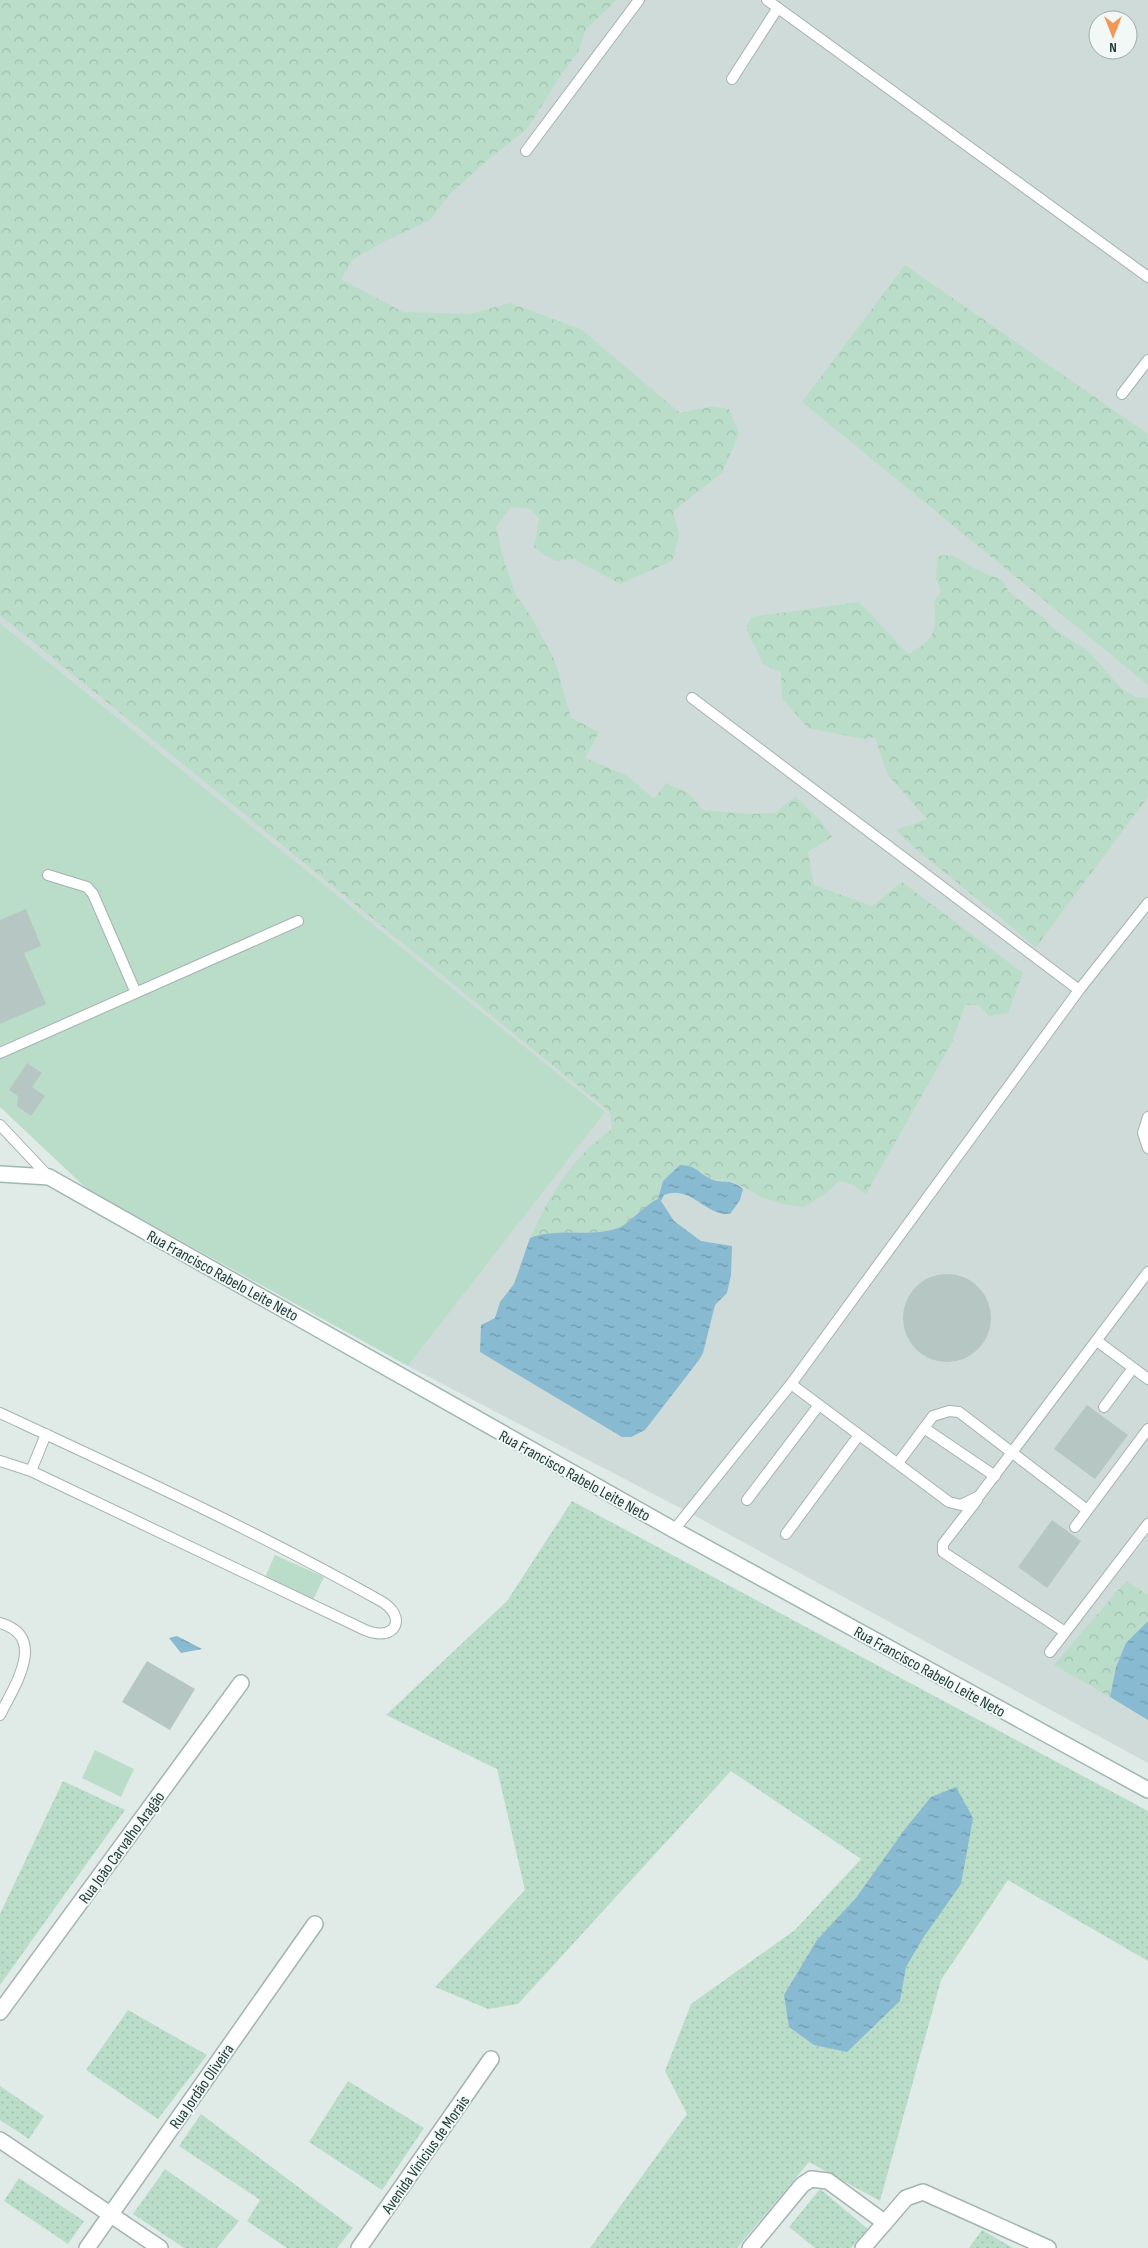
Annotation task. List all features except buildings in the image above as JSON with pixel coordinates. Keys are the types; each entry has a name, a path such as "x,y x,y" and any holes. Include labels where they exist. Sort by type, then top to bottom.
{"street":[{"name":"Rua Francisco Rabelo Leite Neto","path":"0,1174 49,1177 674,1530 1148,1790"},
{"name":"Rua João Carvalho Aragão","path":"0,2012 241,1683"},
{"name":"Rua Jordão Oliveira","path":"87,2248 315,1924"},
{"name":"Avenida Vinícius de Morais","path":"359,2248 491,2059"},
{"path":"0,2140 160,2248"},
{"path":"750,2248 802,2185 811,2179 828,2181 884,2222"},
{"path":"863,2248 906,2198 915,2193 923,2192 1048,2248"}],"lane":[{"path":"526,151 639,0"},
{"path":"767,0 1148,277"},
{"path":"732,79 777,9"},
{"path":"1122,394 1148,360"},
{"path":"692,698 1079,990"},
{"path":"48,875 87,887 92,894 136,993"},
{"path":"674,1530 792,1384 1079,990 1148,904"},
{"path":"0,1053 298,921"},
{"path":"1148,1117 1143,1134 1148,1148"},
{"path":"0,1125 49,1177"},
{"path":"1065,1632 943,1552 943,1544 1148,1272"},
{"path":"1097,1342 1148,1379"},
{"path":"1104,1407 1133,1368"},
{"path":"792,1384 949,1502 961,1505 980,1496"},
{"path":"747,1500 819,1405"},
{"path":"898,1463 933,1416 949,1411 959,1412 1087,1510"},
{"path":"0,1413 324,1569 387,1604 395,1613 396,1622 392,1630 386,1634 377,1635 31,1471 0,1461"},
{"path":"924,1428 995,1476"},
{"path":"1075,1527 1148,1429"},
{"path":"31,1471 46,1434"},
{"path":"786,1534 859,1435"},
{"path":"1050,1652 1148,1524"},
{"path":"0,1624 20,1636 26,1649 25,1663 0,1715"}],"shaded area":[{"path":"0,0 1148,0 1148,1763 688,1512 408,1366 604,1112 0,623"}],"green space":[{"path":"0,0 617,0 586,29 578,52 527,129 491,157 450,194 430,220 383,242 352,260 341,279 403,312 469,314 511,303 582,330 680,413 712,406 729,409 739,433 722,473 673,511 679,535 672,561 620,584 574,559 556,561 534,548 539,519 531,509 511,507 496,527 504,561 516,595 532,618 555,661 571,718 599,732 585,758 626,775 654,799 666,783 688,793 703,810 751,814 776,813 795,796 820,820 832,837 808,852 814,885 872,906 902,882 1023,973 1008,1013 989,1016 979,1005 965,1005 952,1042 866,1194 853,1185 839,1181 825,1194 804,1207 782,1204 761,1197 734,1182 708,1178 702,1171 663,1181 658,1199 618,1228 596,1232 552,1233 530,1238 554,1192 574,1164 612,1129 610,1112 0,615"},
{"path":"905,265 1148,434 1148,685 802,402"},
{"path":"952,555 977,570 1002,580 1009,592 1044,618 1055,630 1088,651 1121,688 1136,697 1148,698 1148,797 1036,947 916,849 896,830 927,819 887,774 875,737 864,739 808,728 782,698 781,672 764,665 746,629 751,617 859,602 908,654 924,644 933,633 935,627 934,601 941,592 936,579 937,556"},
{"path":"0,623 605,1112 408,1366 87,1189 0,1107"},
{"path":"572,1501 1148,1811 1148,1961 1008,1880 941,1980 880,2201 809,2162 737,2248 590,2248 687,2114 665,2071 691,2004 795,1930 861,1859 731,1771 518,2004 488,2009 435,1987 525,1890 497,1769 386,1715 507,1601"},
{"path":"275,1555 324,1577 313,1600 265,1577"},
{"path":"1126,1581 1148,1595 1148,1623 1116,1667 1110,1697 1054,1665"},
{"path":"95,1750 134,1769 121,1797 82,1778"},
{"path":"63,1781 125,1810 0,1985 0,1914"},
{"path":"128,2010 207,2055 158,2119 86,2070"},
{"path":"348,2081 424,2128 382,2190 309,2142"},
{"path":"0,2086 44,2116 29,2139 0,2120"},
{"path":"201,2114 353,2228 337,2248 287,2248 247,2221 260,2200 179,2146"},
{"path":"165,2169 239,2221 217,2248 184,2248 133,2214"},
{"path":"19,2178 84,2221 68,2244 4,2201"},
{"path":"820,2189 868,2229 851,2248 815,2248 789,2227"},
{"path":"982,2230 1013,2248 969,2248"}],"water":[{"path":"680,1165 693,1168 713,1180 733,1183 743,1189 740,1200 730,1214 713,1210 682,1194 664,1195 661,1201 674,1221 701,1241 732,1246 731,1275 727,1293 715,1305 703,1353 699,1360 645,1430 631,1437 622,1437 480,1352 481,1325 495,1318 500,1302 514,1284 530,1238 552,1233 596,1232 618,1228 658,1199 663,1181"},
{"path":"1147,1622 1148,1720 1110,1697 1116,1667 1126,1643"},
{"path":"177,1636 202,1649 181,1653 169,1638"},
{"path":"956,1787 973,1818 961,1884 923,1938 906,1967 900,2001 847,2052 814,2045 789,2027 784,1995 817,1940 856,1898 905,1829 931,1797"}]}
